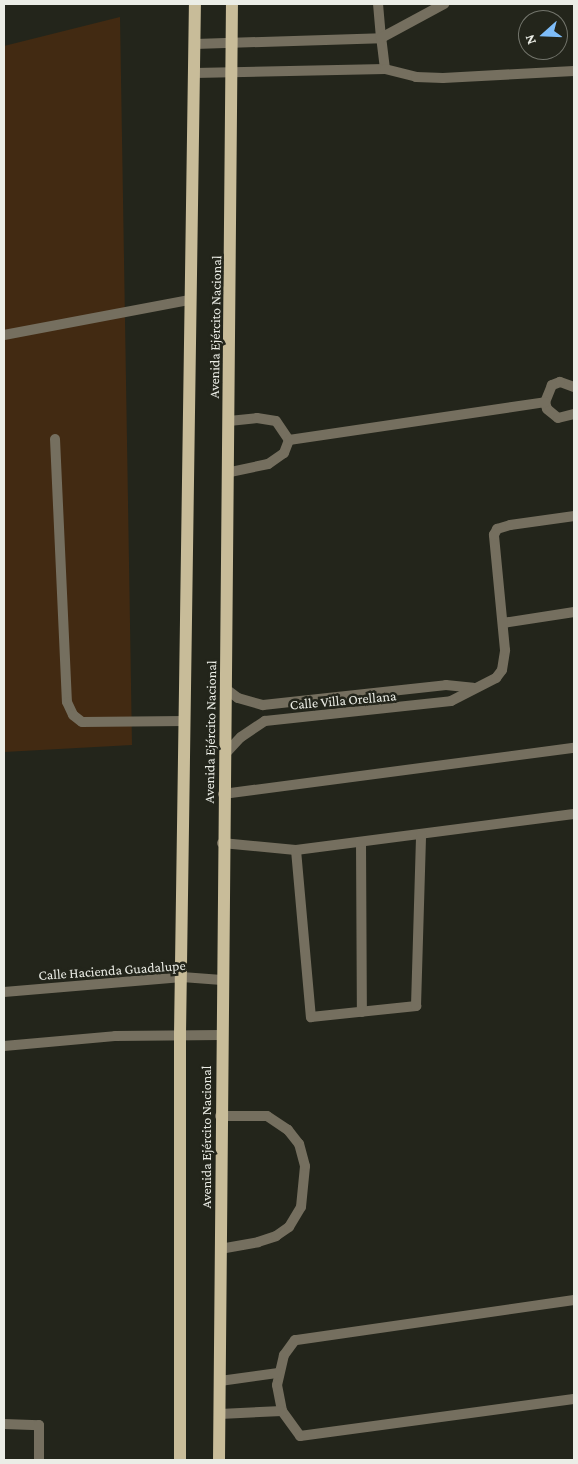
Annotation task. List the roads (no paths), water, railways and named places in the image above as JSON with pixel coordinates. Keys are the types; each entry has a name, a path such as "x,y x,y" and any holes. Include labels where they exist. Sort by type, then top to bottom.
{"main road":[{"name":"Avenida Ejército Nacional","path":"180,1460 180,1034 195,4"},
{"name":"Avenida Ejército Nacional","path":"219,1460 222,843 230,472 232,4"}],"street":[{"path":"378,4 385,69"},
{"path":"195,44 381,38 434,6 444,4"},
{"path":"194,73 385,69 416,77 443,78 574,70"},
{"path":"4,335 190,300"},
{"path":"574,387 560,382 552,386 546,393 545,402 547,409 558,418 574,414"},
{"path":"289,440 545,402"},
{"path":"229,421 257,418 276,421 289,440"},
{"path":"55,438 67,702 74,716 82,722 185,720"},
{"path":"230,472 268,464 284,453 289,440"},
{"path":"574,516 497,529 492,545 503,623 574,612"},
{"name":"Calle Villa Orellana","path":"224,754 241,737 265,721 451,701 473,688 486,684 502,670 503,623"},
{"name":"Calle Villa Orellana","path":"226,689 238,698 263,705 446,685 473,688"},
{"path":"405,690 406,707"},
{"path":"263,705 265,721"},
{"path":"223,794 574,748"},
{"path":"222,843 296,850 574,814"},
{"path":"296,850 311,1017 416,1006 420,834"},
{"path":"361,842 362,1012"},
{"name":"Calle Hacienda Guadalupe","path":"4,992 182,977 222,980"},
{"path":"4,1046 115,1036 221,1035"},
{"path":"220,1116 267,1116 288,1130 299,1144 306,1166 301,1207 289,1227 267,1239 220,1249"},
{"path":"574,1300 295,1340 278,1373 282,1411 300,1436 574,1399"},
{"path":"220,1381 278,1373"},
{"path":"220,1414 282,1411"},
{"path":"4,1424 39,1425 39,1460"}]}
